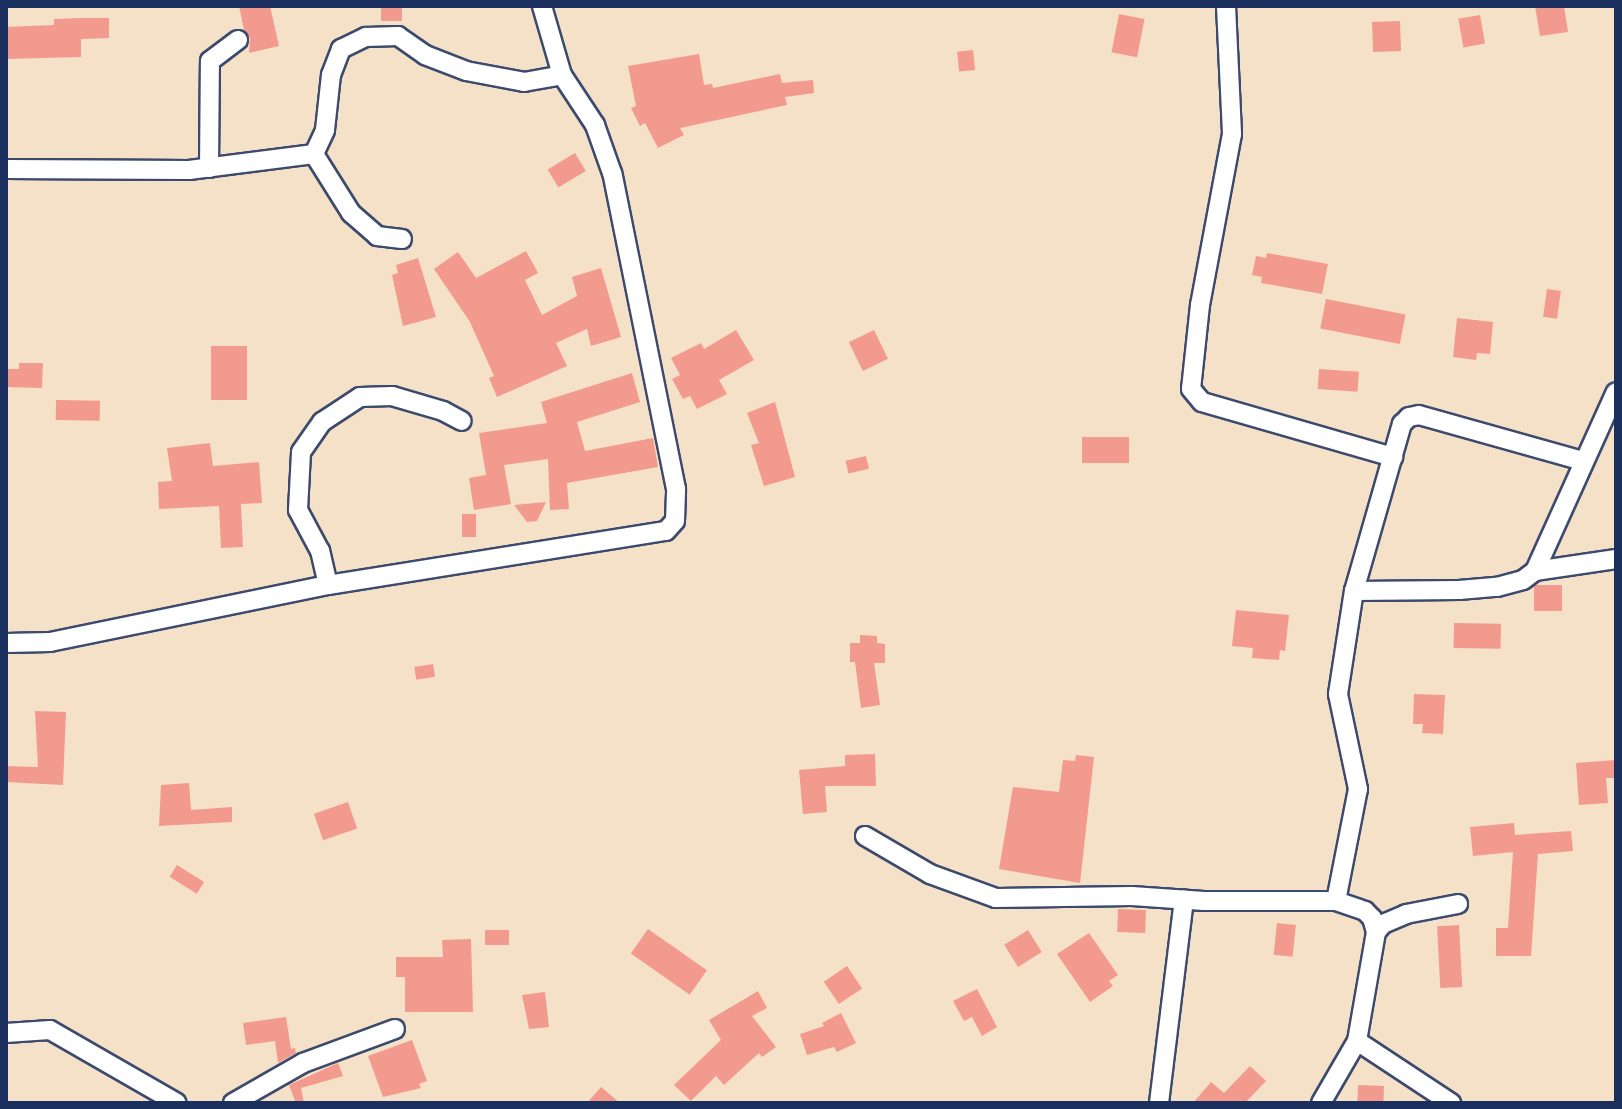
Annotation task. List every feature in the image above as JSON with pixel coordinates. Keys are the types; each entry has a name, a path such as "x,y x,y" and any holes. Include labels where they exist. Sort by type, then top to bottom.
{"street":[{"path":"6,643 50,642 328,585 651,536 666,531 675,521 676,489 612,173 595,125 562,75 542,6"},
{"path":"1226,6 1232,134 1200,305 1191,389 1202,402 1393,457"},
{"path":"314,154 325,130 331,75 341,49 366,37 398,36 425,55 466,71 524,82 562,75"},
{"path":"209,168 210,61 238,40"},
{"path":"6,169 209,168 314,154"},
{"path":"314,154 351,213 377,236 402,239"},
{"path":"1535,571 1616,392"},
{"path":"328,585 320,551 298,510 301,452 322,422 360,397 392,396 443,411 462,421"},
{"path":"1336,901 1358,789 1338,694 1354,591 1402,424 1409,417 1419,415 1583,461"},
{"path":"1354,591 1497,587 1523,580 1535,571 1616,559"},
{"path":"865,836 930,874 996,898 1132,896 1184,900 1336,901 1365,911 1372,918 1376,932 1357,1041 1321,1103"},
{"path":"1159,1103 1184,900"},
{"path":"1376,932 1383,924 1406,914 1458,904"},
{"path":"233,1103 303,1063 395,1029"},
{"path":"6,1033 50,1030 177,1103"},
{"path":"1357,1041 1451,1103"}],"building":[{"path":"239,6 270,6 279,46 249,53 250,38 244,30"},
{"path":"381,6 402,6 402,21 381,21"},
{"path":"1535,6 1564,6 1568,32 1540,36"},
{"path":"1119,14 1145,19 1137,57 1112,52"},
{"path":"1480,15 1485,44 1463,47 1458,19"},
{"path":"109,18 109,38 81,39 81,57 6,59 6,27 54,25 54,19"},
{"path":"1400,21 1401,51 1373,52 1372,22"},
{"path":"973,50 975,70 959,72 957,52"},
{"path":"699,54 704,85 712,84 713,88 780,74 782,83 813,80 814,93 785,97 787,105 680,128 684,135 658,148 645,123 640,126 631,108 636,106 628,66"},
{"path":"575,153 586,171 558,187 548,169"},
{"path":"526,251 538,273 525,280 542,315 577,296 572,277 601,268 621,337 591,346 587,329 556,343 567,366 497,397 489,378 494,376 470,322 434,269 458,252 476,278"},
{"path":"1267,253 1328,264 1322,294 1261,283 1262,277 1252,275 1256,256 1266,258"},
{"path":"418,258 436,317 403,326 392,275 398,273 396,265"},
{"path":"1547,289 1561,291 1557,319 1543,317"},
{"path":"1326,299 1406,314 1400,344 1320,328"},
{"path":"1457,318 1493,322 1490,354 1477,353 1476,360 1453,357"},
{"path":"736,330 754,360 719,380 727,394 697,409 690,396 683,399 672,379 680,375 671,358 701,343 704,349"},
{"path":"874,330 888,359 863,371 849,342"},
{"path":"211,346 247,346 247,400 211,400"},
{"path":"19,363 43,363 42,388 6,387 6,369 19,369"},
{"path":"1319,369 1359,372 1358,392 1318,389"},
{"path":"632,373 640,402 577,422 585,451 653,438 658,467 567,483 569,509 550,510 548,459 504,465 511,504 474,510 469,478 486,475 479,433 547,423 541,402"},
{"path":"56,400 100,401 100,421 56,420"},
{"path":"775,402 795,477 764,486 751,445 759,443 747,413"},
{"path":"1082,437 1129,437 1129,463 1082,463"},
{"path":"210,443 213,466 259,462 262,503 241,504 243,547 221,548 219,506 159,509 158,482 172,481 167,448"},
{"path":"866,456 869,469 848,473 846,461"},
{"path":"546,502 537,521 527,522 514,505"},
{"path":"462,514 476,514 476,537 462,537"},
{"path":"1534,585 1562,585 1562,611 1534,611"},
{"path":"1236,610 1289,615 1285,651 1280,650 1279,660 1252,658 1253,648 1232,646"},
{"path":"1454,623 1501,624 1501,649 1454,648"},
{"path":"860,635 877,636 877,643 885,644 885,663 874,663 880,705 861,708 855,662 850,662 850,643 860,643"},
{"path":"433,664 435,677 416,680 414,667"},
{"path":"1414,694 1445,695 1443,734 1422,733 1423,724 1413,724"},
{"path":"35,711 66,712 63,785 6,782 6,766 38,767"},
{"path":"875,754 876,786 825,786 827,812 803,814 799,770 845,766 845,755"},
{"path":"1076,755 1094,757 1080,883 999,869 1013,787 1059,792 1063,760 1075,761"},
{"path":"1616,760 1616,778 1606,778 1608,803 1579,805 1576,763"},
{"path":"189,783 191,810 232,807 232,822 159,826 161,785"},
{"path":"348,802 357,828 323,840 314,814"},
{"path":"1514,823 1515,835 1571,831 1573,851 1538,854 1531,956 1496,956 1496,928 1508,928 1513,852 1473,856 1470,827"},
{"path":"177,865 204,882 197,894 170,877"},
{"path":"1118,909 1146,910 1145,933 1117,932"},
{"path":"1277,923 1296,925 1293,957 1274,955"},
{"path":"1459,925 1462,987 1440,988 1437,926"},
{"path":"648,929 707,970 690,995 631,954"},
{"path":"485,930 509,930 509,945 485,945"},
{"path":"1028,930 1042,952 1018,967 1004,945"},
{"path":"1089,933 1118,975 1109,981 1113,986 1090,1002 1057,954"},
{"path":"471,939 473,1012 405,1012 405,977 396,977 396,957 443,957 442,940"},
{"path":"847,966 862,988 839,1004 824,982"},
{"path":"977,989 997,1027 982,1036 972,1017 964,1021 953,1001"},
{"path":"758,991 767,1008 752,1016 776,1047 762,1057 759,1053 724,1085 716,1076 691,1101 674,1085 721,1040 709,1020"},
{"path":"545,992 549,1027 529,1029 522,995"},
{"path":"841,1013 856,1043 837,1052 834,1047 807,1055 800,1034 824,1026 822,1023"},
{"path":"286,1017 291,1049 295,1048 296,1053 278,1063 275,1041 246,1045 243,1023"},
{"path":"412,1040 427,1081 419,1084 421,1088 383,1097 368,1056"},
{"path":"338,1063 343,1076 301,1088 304,1103 296,1103 289,1085"},
{"path":"1250,1066 1266,1081 1245,1103 1193,1103 1211,1082 1224,1093"},
{"path":"1358,1085 1384,1086 1383,1103 1357,1103"},
{"path":"601,1087 620,1103 587,1103"}]}
